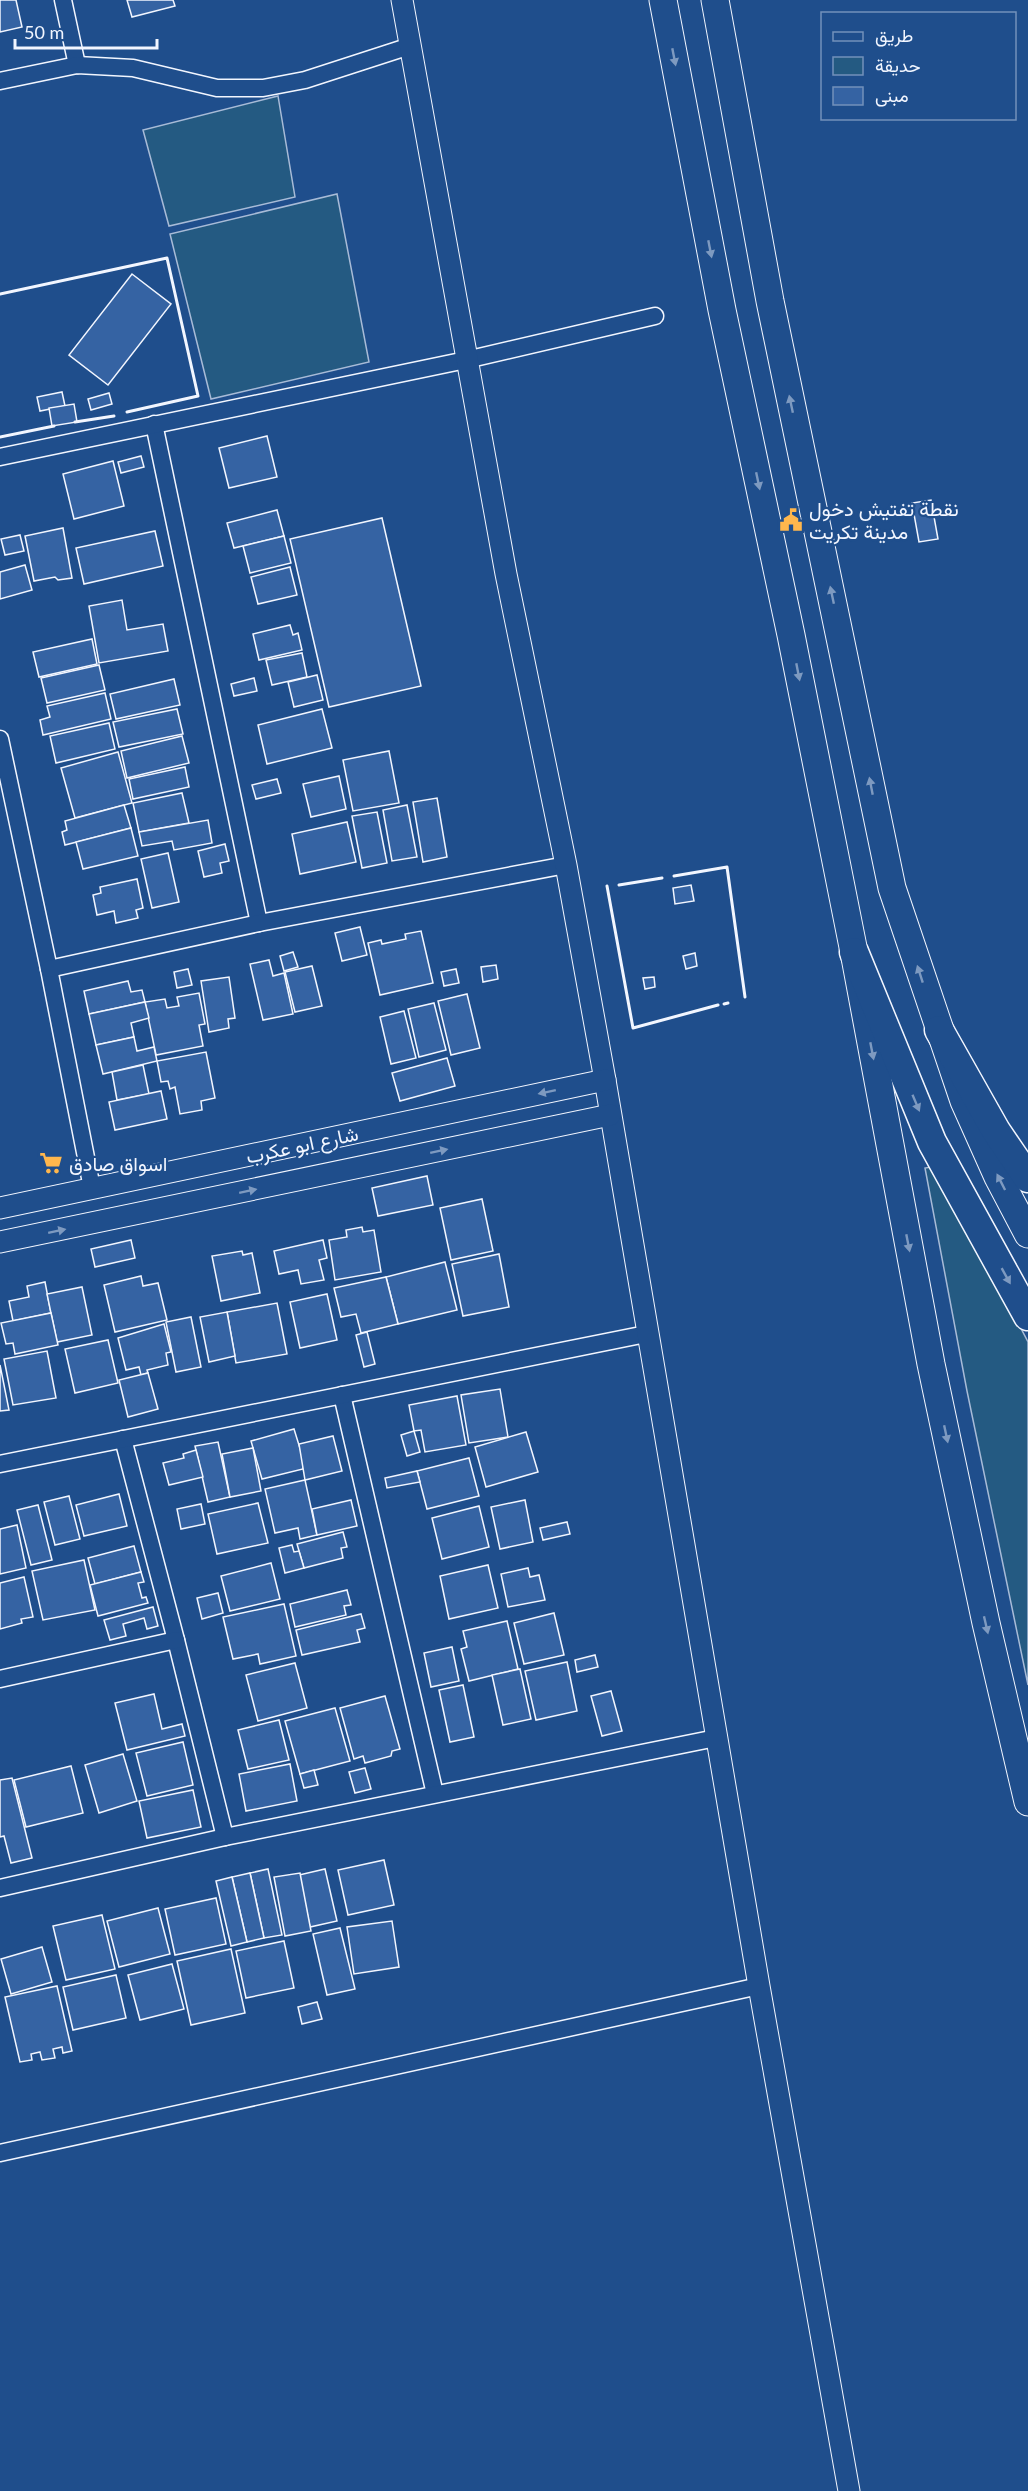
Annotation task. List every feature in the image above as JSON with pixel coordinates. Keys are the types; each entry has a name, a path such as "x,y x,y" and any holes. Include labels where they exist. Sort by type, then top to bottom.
{"highway":[{"path":"854,952 932,1142 1028,1316"},
{"path":"939,1030 996,1131 1028,1178"}],"main road":[{"path":"663,0 722,310 791,635 854,952 931,1364 986,1623 1028,1802"},
{"path":"715,0 770,301 892,888 964,1101 998,1177 1028,1234"}],"street":[{"path":"63,0 77,64"},
{"path":"402,0 506,574 566,865 605,1080 646,1334 849,2491"},
{"path":"0,81 77,64 133,68 217,88 263,88 305,80 410,46"},
{"path":"0,457 466,360 656,316"},
{"path":"154,424 259,923"},
{"path":"0,739 49,969 92,1188"},
{"path":"49,969 259,923 566,865"},
{"name":"شارع ابو عكرب","path":"0,1208 605,1080"},
{"path":"0,1242 610,1115"},
{"path":"0,1464 646,1334"},
{"path":"342,1395 435,1794"},
{"path":"123,1439 225,1837"},
{"path":"0,1679 176,1640"},
{"path":"0,1888 225,1837 716,1738"},
{"path":"0,2153 759,1986"}],"green space":[{"path":"278,96 295,197 169,226 143,130"},
{"path":"337,194 369,362 211,399 170,234"},
{"path":"937,1166 1028,1342 1028,1685 967,1391 925,1168"}],"building":[{"path":"0,0 16,0 22,27 0,32"},
{"path":"127,0 173,0 175,6 132,17"},
{"path":"132,274 171,304 108,385 69,355"},
{"path":"62,392 65,406 40,411 37,397"},
{"path":"109,393 112,404 91,410 88,399"},
{"path":"74,404 77,422 52,426 49,408"},
{"path":"267,436 277,477 229,488 219,448"},
{"path":"141,456 144,467 121,473 118,462"},
{"path":"113,461 124,506 74,519 63,474"},
{"path":"931,500 938,539 919,542 912,503"},
{"path":"277,510 284,536 234,548 227,523"},
{"path":"382,518 421,686 329,707 290,539"},
{"path":"63,528 72,578 58,580 55,577 34,581 25,536"},
{"path":"155,531 163,566 84,584 76,548"},
{"path":"20,535 24,551 5,555 1,539"},
{"path":"284,536 291,563 250,573 243,546"},
{"path":"25,565 32,590 0,599 0,572"},
{"path":"290,567 297,595 258,604 251,577"},
{"path":"122,600 127,630 163,624 168,651 99,663 89,606"},
{"path":"290,625 293,635 298,633 302,650 259,660 253,634"},
{"path":"92,639 97,664 39,677 33,652"},
{"path":"302,653 307,677 272,685 266,660"},
{"path":"99,665 105,690 47,703 41,678"},
{"path":"317,675 323,700 294,707 288,682"},
{"path":"254,678 257,691 234,696 231,684"},
{"path":"174,679 180,705 116,719 110,694"},
{"path":"105,693 111,719 43,735 40,720 50,717 47,706"},
{"path":"177,709 183,734 119,747 113,722"},
{"path":"322,709 332,748 267,764 258,725"},
{"path":"109,723 115,749 56,763 50,736"},
{"path":"182,736 189,763 127,778 121,751"},
{"path":"389,751 399,803 353,811 343,760"},
{"path":"118,752 132,803 75,818 61,768"},
{"path":"185,767 189,787 133,799 129,779"},
{"path":"339,776 346,809 311,817 303,784"},
{"path":"277,779 281,793 256,799 252,785"},
{"path":"182,793 189,823 139,832 133,803"},
{"path":"437,798 447,857 423,862 413,802"},
{"path":"124,805 131,828 65,845 62,832 67,830 65,821"},
{"path":"407,805 417,857 392,861 383,810"},
{"path":"377,812 387,863 362,868 352,816"},
{"path":"208,820 212,843 174,850 172,841 142,846 139,832"},
{"path":"347,822 356,862 300,874 292,834"},
{"path":"131,828 138,856 83,869 76,842"},
{"path":"225,844 229,861 220,863 222,873 204,877 198,851"},
{"path":"168,853 179,902 152,908 141,859"},
{"path":"137,879 143,908 136,910 138,918 116,923 114,911 97,915 93,895 101,893 100,887"},
{"path":"691,885 694,901 675,904 673,888"},
{"path":"360,927 367,955 342,961 335,933"},
{"path":"421,931 433,983 380,995 368,943 381,940 382,944 406,939 405,934"},
{"path":"293,952 298,967 284,971 280,956"},
{"path":"695,953 697,966 686,969 683,956"},
{"path":"269,960 273,976 284,973 293,1014 263,1020 250,964"},
{"path":"496,965 498,979 483,982 481,967"},
{"path":"312,966 322,1006 295,1012 285,972"},
{"path":"188,969 192,985 177,988 174,972"},
{"path":"456,969 459,983 444,986 441,972"},
{"path":"229,977 235,1018 228,1019 229,1028 209,1032 201,981"},
{"path":"654,977 655,987 645,989 643,978"},
{"path":"128,981 131,992 142,990 145,1002 89,1014 84,991"},
{"path":"199,993 205,1024 199,1025 203,1046 156,1055 145,1002 165,999 167,1008 179,1006 177,997"},
{"path":"467,994 480,1048 451,1055 438,1001"},
{"path":"145,1002 149,1018 131,1023 134,1037 96,1045 89,1014"},
{"path":"434,1003 446,1050 419,1057 408,1009"},
{"path":"404,1011 416,1058 391,1064 380,1017"},
{"path":"134,1037 137,1051 154,1047 157,1061 103,1074 96,1045"},
{"path":"206,1052 215,1098 201,1101 202,1110 180,1114 175,1087 170,1089 168,1081 161,1082 157,1061"},
{"path":"447,1058 455,1086 400,1101 392,1073"},
{"path":"143,1065 149,1094 117,1100 112,1072"},
{"path":"161,1091 167,1119 115,1130 109,1102"},
{"path":"427,1176 433,1205 378,1216 372,1188"},
{"path":"482,1199 493,1251 451,1260 440,1208"},
{"path":"362,1227 363,1232 374,1230 381,1272 335,1280 329,1240 347,1237 346,1230"},
{"path":"131,1240 135,1258 95,1267 91,1249"},
{"path":"323,1240 327,1258 319,1260 324,1280 301,1284 298,1270 279,1274 274,1251"},
{"path":"242,1251 243,1255 252,1253 260,1293 221,1301 212,1256"},
{"path":"499,1254 509,1307 463,1316 452,1264"},
{"path":"445,1262 457,1310 398,1324 386,1277"},
{"path":"141,1276 143,1286 158,1283 167,1320 115,1332 104,1285"},
{"path":"386,1277 398,1324 361,1333 356,1314 341,1317 334,1288"},
{"path":"45,1282 51,1313 13,1321 9,1301 29,1297 27,1286"},
{"path":"82,1287 92,1335 57,1342 47,1294"},
{"path":"327,1294 337,1340 300,1348 290,1302"},
{"path":"277,1303 287,1354 236,1363 227,1312"},
{"path":"227,1312 235,1356 209,1362 200,1317"},
{"path":"51,1313 58,1345 15,1354 13,1343 6,1344 1,1323"},
{"path":"191,1317 201,1367 176,1372 166,1322"},
{"path":"164,1324 171,1352 166,1353 168,1365 147,1370 148,1373 141,1375 139,1367 126,1370 118,1338"},
{"path":"367,1332 375,1364 364,1367 356,1335"},
{"path":"108,1340 118,1383 75,1393 65,1349"},
{"path":"47,1351 56,1398 13,1405 4,1359"},
{"path":"0,1365 9,1410 0,1411"},
{"path":"148,1373 158,1409 128,1417 119,1380"},
{"path":"500,1389 508,1437 469,1443 461,1395"},
{"path":"457,1396 466,1445 425,1452 421,1430 414,1431 409,1405"},
{"path":"294,1429 303,1458 303,1469 262,1479 251,1441"},
{"path":"414,1431 420,1452 407,1456 401,1435"},
{"path":"526,1432 538,1472 486,1487 475,1447"},
{"path":"333,1436 342,1471 305,1480 299,1444"},
{"path":"218,1442 230,1497 208,1502 195,1446"},
{"path":"253,1448 261,1491 230,1497 222,1454"},
{"path":"196,1450 203,1477 169,1485 163,1463 184,1458 183,1454"},
{"path":"469,1458 479,1496 427,1509 417,1471"},
{"path":"417,1471 420,1482 387,1488 385,1478"},
{"path":"305,1480 317,1535 300,1539 298,1528 275,1533 265,1489"},
{"path":"119,1494 127,1526 84,1536 76,1505"},
{"path":"69,1496 80,1539 55,1545 44,1502"},
{"path":"351,1500 357,1526 317,1535 312,1509"},
{"path":"525,1500 533,1542 500,1549 491,1507"},
{"path":"258,1503 268,1543 217,1554 208,1514"},
{"path":"201,1504 205,1524 181,1529 177,1509"},
{"path":"38,1505 52,1560 31,1565 17,1510"},
{"path":"479,1506 489,1547 442,1559 432,1518"},
{"path":"567,1522 570,1534 543,1540 540,1528"},
{"path":"17,1525 26,1568 0,1574 0,1529"},
{"path":"343,1532 347,1547 341,1548 343,1558 304,1568 297,1544"},
{"path":"292,1545 294,1552 299,1551 304,1568 285,1573 279,1548"},
{"path":"134,1546 141,1572 95,1584 88,1558"},
{"path":"84,1560 95,1610 43,1620 32,1571"},
{"path":"271,1563 280,1599 230,1611 221,1576"},
{"path":"488,1565 498,1608 449,1619 440,1576"},
{"path":"528,1568 530,1577 539,1575 545,1600 508,1607 501,1574"},
{"path":"141,1572 144,1582 138,1583 142,1598 146,1597 148,1603 98,1616 90,1585"},
{"path":"24,1577 33,1617 21,1619 22,1623 0,1629 0,1583"},
{"path":"347,1590 351,1605 344,1606 346,1615 295,1627 290,1604"},
{"path":"218,1593 223,1613 202,1619 197,1598"},
{"path":"284,1604 296,1656 260,1664 258,1654 233,1659 223,1617"},
{"path":"153,1607 158,1626 147,1629 144,1618 123,1624 126,1636 110,1640 104,1620"},
{"path":"554,1613 564,1655 524,1664 514,1623"},
{"path":"361,1614 365,1628 357,1630 360,1642 302,1655 296,1630"},
{"path":"507,1621 518,1669 469,1681 461,1649 467,1647 463,1631"},
{"path":"452,1647 459,1681 431,1687 424,1653"},
{"path":"595,1655 598,1667 577,1672 575,1660"},
{"path":"567,1662 577,1711 536,1720 525,1671"},
{"path":"295,1663 307,1708 258,1721 246,1675"},
{"path":"520,1669 531,1719 503,1725 492,1675"},
{"path":"463,1685 474,1737 450,1742 439,1690"},
{"path":"611,1691 622,1731 602,1736 591,1696"},
{"path":"154,1694 162,1729 182,1724 185,1736 127,1750 115,1703"},
{"path":"385,1696 400,1749 392,1751 391,1756 365,1763 363,1756 354,1759 340,1708"},
{"path":"335,1708 350,1761 300,1774 285,1721"},
{"path":"279,1720 289,1760 248,1769 238,1730"},
{"path":"183,1742 193,1785 147,1796 136,1753"},
{"path":"123,1754 137,1801 99,1813 85,1765"},
{"path":"290,1764 297,1801 246,1811 239,1774"},
{"path":"71,1766 83,1813 26,1827 14,1780"},
{"path":"365,1768 371,1789 355,1793 349,1772"},
{"path":"314,1770 318,1785 304,1788 300,1774"},
{"path":"12,1778 32,1858 11,1863 4,1836 0,1837 0,1780"},
{"path":"193,1790 201,1827 147,1838 139,1801"},
{"path":"384,1860 394,1905 348,1915 338,1870"},
{"path":"268,1869 282,1935 264,1938 250,1873"},
{"path":"325,1869 337,1921 310,1927 299,1875"},
{"path":"250,1873 264,1938 247,1942 232,1877"},
{"path":"300,1873 311,1931 285,1936 274,1877"},
{"path":"232,1877 247,1942 231,1946 216,1881"},
{"path":"216,1898 226,1944 175,1955 165,1909"},
{"path":"158,1908 170,1954 119,1967 107,1921"},
{"path":"102,1915 115,1969 66,1980 53,1926"},
{"path":"392,1921 399,1967 354,1974 347,1927"},
{"path":"340,1928 355,1989 327,1995 313,1934"},
{"path":"284,1941 294,1988 246,1998 236,1951"},
{"path":"42,1947 52,1982 11,1994 1,1959"},
{"path":"231,1949 245,2013 191,2025 177,1961"},
{"path":"172,1964 184,2009 140,2020 128,1975"},
{"path":"116,1975 126,2018 73,2030 63,1987"},
{"path":"57,1986 72,2051 63,2053 62,2047 53,2049 55,2058 42,2060 40,2052 31,2054 32,2060 20,2062 5,1997"},
{"path":"317,2002 322,2019 302,2024 298,2007"}],"wall":[{"path":"0,294 167,258 198,396 127,412"},
{"path":"75,422 114,416"},
{"path":"0,437 54,426"},
{"path":"674,876 727,867 745,997"},
{"path":"619,885 662,878"},
{"path":"607,886 633,1028 718,1005"},
{"path":"724,1004 728,1003"}],"place":[{"name":"نقطة تفتيش دخول مدينة تكريت","path":"791,520"},
{"name":"اسواق صادق","path":"51,1163"}]}
